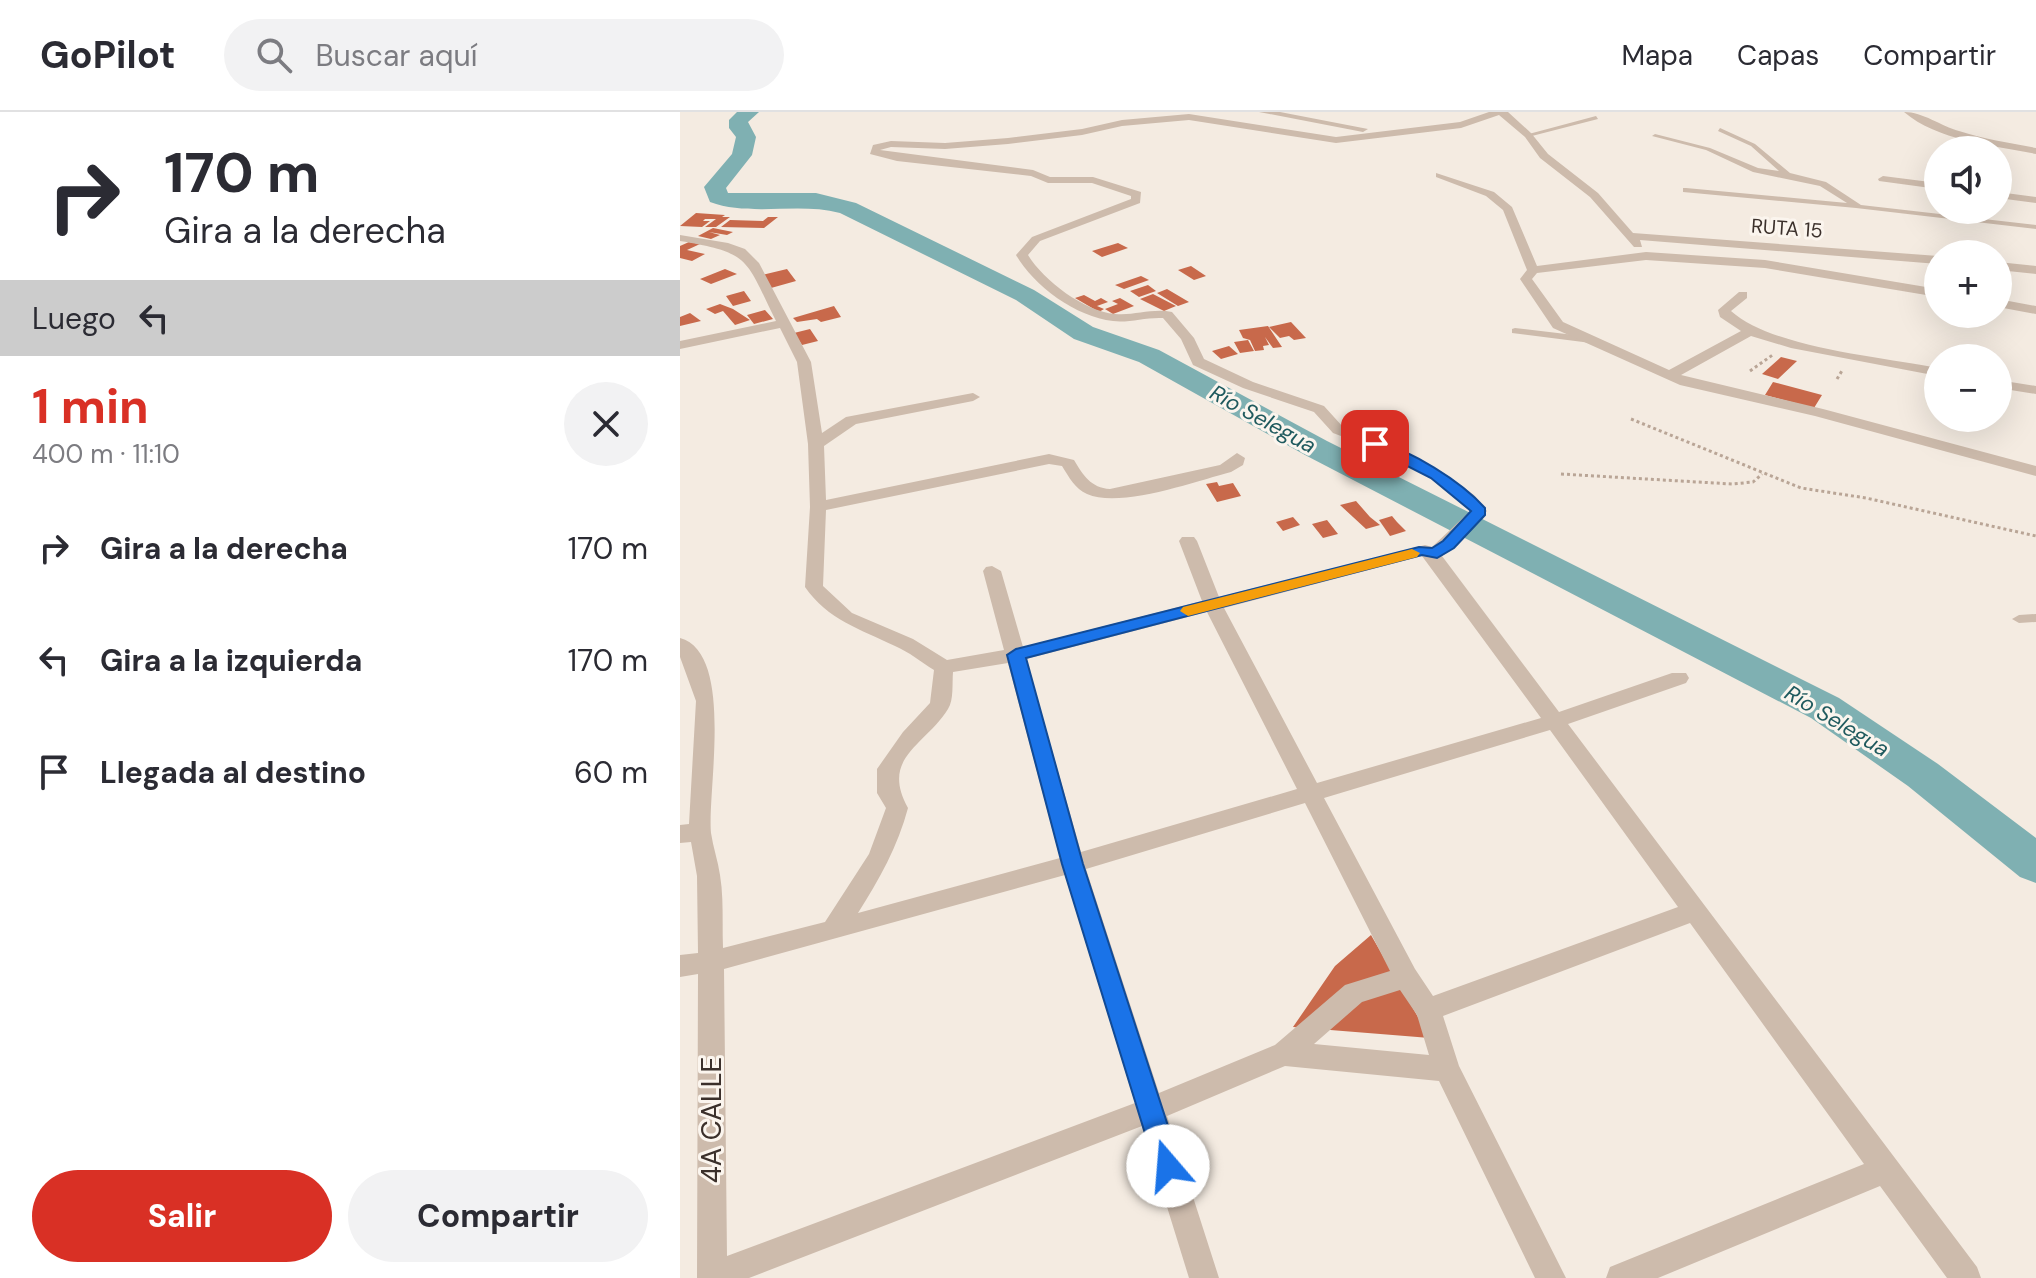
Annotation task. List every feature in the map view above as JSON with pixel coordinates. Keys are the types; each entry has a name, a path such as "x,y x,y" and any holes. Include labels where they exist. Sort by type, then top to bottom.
{"street":[{"path":"1264,112 1387,133"},
{"path":"680,238 724,245 741,252 755,266 804,362 816,444 818,507 814,587 829,605 845,617 906,643 944,667 1016,655 1425,550 1440,550 1479,511 1468,498 1436,475 1375,444 1338,430 1319,409 1248,385 1198,362 1187,338 1167,315 1142,313 1110,317 1044,284 1025,263 1022,255 1036,239 1136,201 1137,194 1093,180 1048,180 1033,173 897,158 874,152 877,147 1008,141 1082,132 1122,123 1189,117 1336,140 1461,125 1500,112 1528,135 1544,156 1594,195 1646,256"},
{"path":"1909,112 1920,120 1973,137 2036,151"},
{"path":"1440,175 1490,194 1508,209 1533,270"},
{"path":"1883,179 1924,184"},
{"path":"2012,197 2036,200"},
{"name":"RUTA 15","path":"1632,236 1924,259"},
{"path":"1924,291 1765,264 1646,256 1533,270 1526,279 1558,325 1685,382 1818,412 2036,471"},
{"path":"2012,267 2036,270"},
{"path":"1743,295 1724,310 1728,317 1750,331 1788,343 1924,369"},
{"path":"2012,306 2036,310"},
{"path":"680,345 785,323"},
{"path":"1670,375 1750,331"},
{"path":"2012,386 2036,390"},
{"path":"816,444 846,422 973,397"},
{"path":"818,507 1049,459 1068,463 1080,483 1100,493 1119,492 1225,469 1237,462 1237,458"},
{"path":"1188,541 1213,605 1406,977 1428,1010 1447,1069 1551,1278"},
{"path":"1440,550 1554,721 1966,1278"},
{"path":"992,571 1073,864 1204,1278"},
{"name":"4A CALLE","path":"684,655 706,701 691,754 690,833 709,876 712,1278"},
{"path":"833,930 875,869 890,838 897,808 888,793 888,769 910,737 940,705 944,667"},
{"path":"680,966 711,962 1073,864 1554,721 1679,678"},
{"path":"1428,1010 1696,911"},
{"path":"712,1278 1150,1110 1284,1054 1354,993 1406,977"},
{"path":"1284,1054 1447,1069"},
{"path":"1621,1278 1886,1169"}],"lane":[{"path":"1528,135 1596,118"},
{"path":"1720,130 1753,145 1787,175"},
{"path":"1655,136 1708,149 1756,170 1823,184 1859,207"},
{"path":"1686,190 2036,227"},
{"path":"1515,331 1591,340"},
{"path":"2019,619 2036,618"}],"path":[{"path":"1750,371 1788,343"},
{"path":"1631,419 1801,488 1866,498 2036,536"},
{"path":"1561,474 1732,484 1753,482 1762,474"}],"building":[{"path":"696,213 730,217 716,227 705,227 716,219 705,219 703,221 710,221 702,227 680,226"},
{"path":"768,217 778,217 764,228 721,227 730,220 763,221"},
{"path":"713,228 733,232 727,235 709,232 720,235 711,239 698,236"},
{"path":"689,242 700,244 687,250 705,254 692,261 680,258 680,246"},
{"path":"1118,243 1128,248 1102,257 1092,251"},
{"path":"1191,266 1206,276 1194,280 1178,270"},
{"path":"725,269 737,274 711,284 700,279"},
{"path":"787,269 796,281 771,288 762,275"},
{"path":"1141,276 1149,280 1124,289 1115,285"},
{"path":"1148,285 1156,291 1139,297 1130,291"},
{"path":"1167,289 1189,302 1178,306 1157,293"},
{"path":"744,291 751,301 733,306 726,296"},
{"path":"1153,294 1176,306 1164,311 1140,299"},
{"path":"1084,295 1095,301 1101,298 1108,302 1097,306 1104,309 1099,312 1075,298"},
{"path":"1120,298 1134,306 1113,314 1105,309 1118,304 1112,301"},
{"path":"720,304 750,320 735,325 723,311 715,314 706,309"},
{"path":"834,306 841,317 821,322 817,319 797,322 793,318"},
{"path":"765,310 773,319 754,324 747,315"},
{"path":"690,313 701,321 680,326 680,317"},
{"path":"1291,322 1306,338 1280,338 1269,327"},
{"path":"1268,326 1282,347 1273,348 1265,337 1269,345 1263,346 1264,350 1255,351 1250,340 1243,338 1239,330"},
{"path":"810,329 818,341 802,345 794,333"},
{"path":"1248,340 1254,351 1240,353 1234,342"},
{"path":"1229,346 1238,354 1221,359 1212,351"},
{"path":"1781,357 1797,361 1778,379 1762,374"},
{"path":"1773,382 1822,395 1814,408 1765,395"},
{"path":"1217,482 1219,486 1233,483 1241,496 1217,502 1206,484"},
{"path":"1356,501 1380,525 1366,529 1340,505"},
{"path":"1392,516 1406,531 1390,536 1379,520"},
{"path":"1293,517 1300,525 1283,531 1276,522"},
{"path":"1327,520 1338,534 1323,538 1312,524"},
{"path":"1371,935 1430,1038 1293,1027 1335,966"}],"waterway":[{"name":"Río Selegua","path":"750,112 738,120 739,128 746,137 742,155 715,187 718,197 729,201 816,200 848,208 1025,295 1083,333 1149,356 1316,448 1825,708 1923,775 2036,864"}],"slow traffic":[{"path":"1188,611 1412,553"}],"route":[{"path":"1168,1166 1073,864 1016,655 1425,550 1432,555 1448,544 1479,511 1468,498 1436,475 1375,444"}]}
